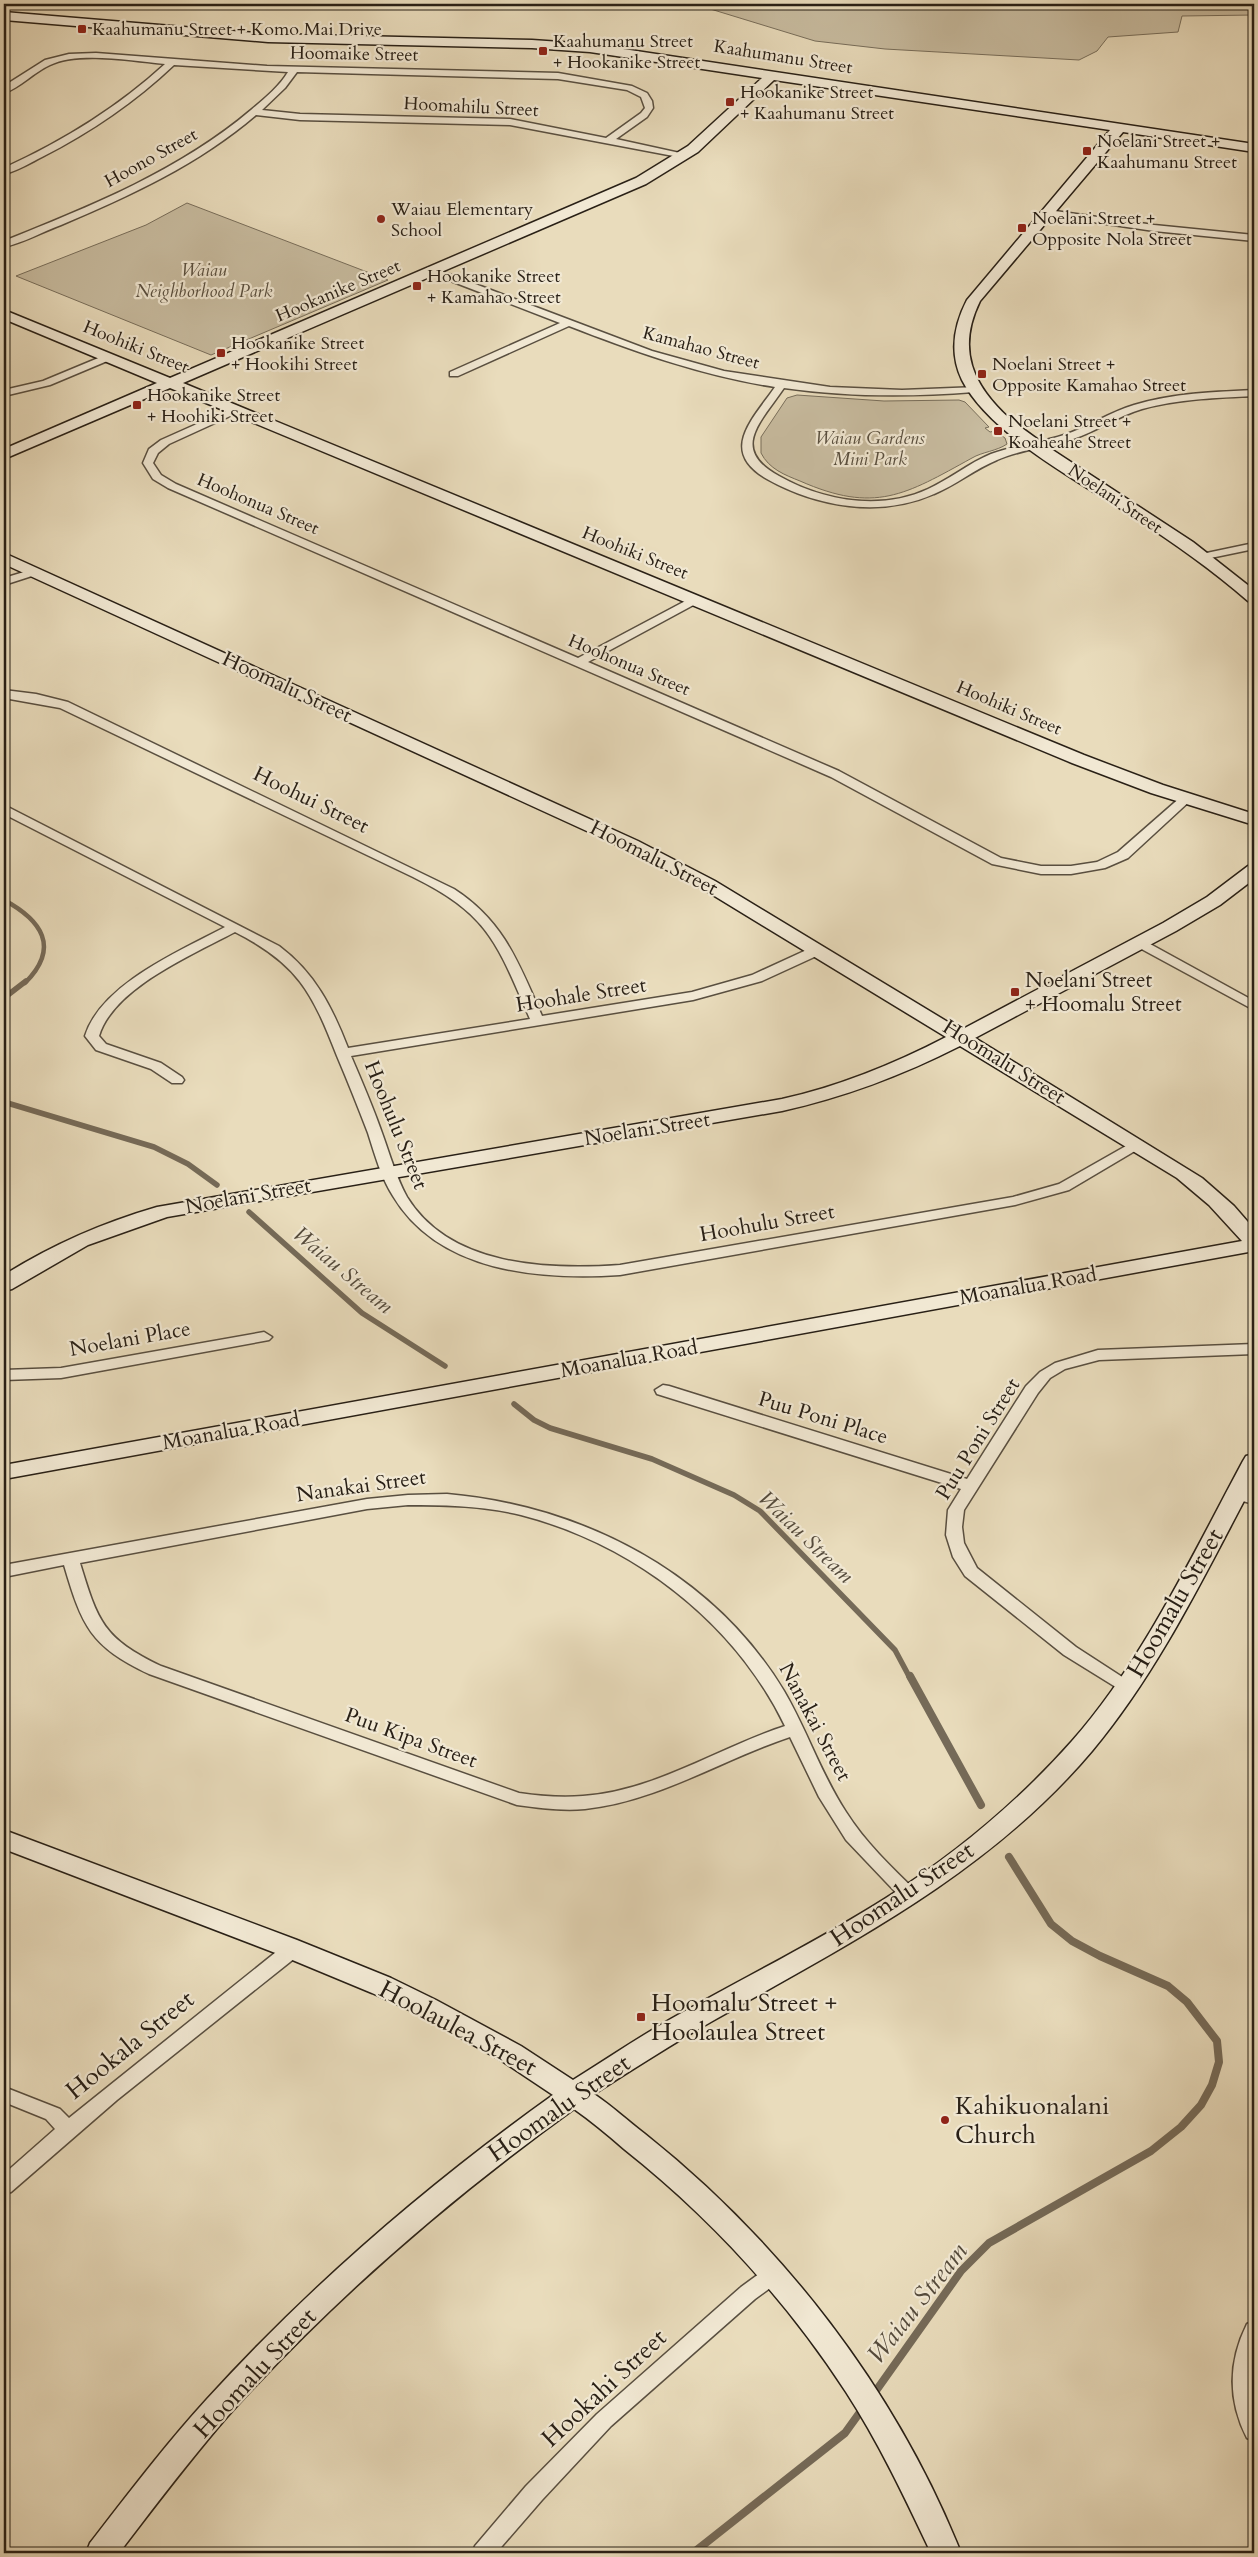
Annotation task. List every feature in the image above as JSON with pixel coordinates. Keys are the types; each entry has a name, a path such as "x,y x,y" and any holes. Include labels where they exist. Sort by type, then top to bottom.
{"street":[{"path":"4,8 17,12 27,18"},
{"name":"Kaahumanu Street","path":"4,16 268,38 570,46 1254,148"},
{"name":"Hoomaike Street","path":"4,90 36,68 62,58 96,56 294,69 539,74 613,84 636,90 644,95 649,104 644,116 609,140"},
{"path":"4,172 65,142 109,115 148,85 172,62"},
{"name":"Hoono Street","path":"4,244 91,209 140,185 209,145 254,112 276,91 294,69"},
{"name":"Hookanike Street","path":"4,454 620,192 657,173 684,155 772,75"},
{"name":"Hoomahilu Street","path":"254,112 305,117 510,122 684,155"},
{"name":"Noelani Street","path":"1120,127 979,293 966,313 961,331 963,366 974,389 1004,422 1036,446 1201,557 1254,598"},
{"path":"1048,213 1154,228 1254,238"},
{"name":"Kamahao Street","path":"433,272 687,366 781,385 876,393 974,389"},
{"name":"Hoohiki Street","path":"4,314 1078,759 1186,799 1254,820"},
{"path":"454,374 568,323"},
{"path":"4,393 33,387 108,357"},
{"path":"781,385 746,438 748,455 764,473 826,500 871,505 910,500 935,490 989,459 1077,434 1115,415 1153,403 1183,398 1254,393"},
{"name":"Hoohonua Street","path":"235,410 158,446 148,463 153,473 172,486 835,774 985,855 1011,865 1041,870 1072,870 1112,860 1134,846 1186,799"},
{"path":"1201,557 1236,548 1254,546"},
{"name":"Hoomalu Street","path":"4,558 639,848 709,885 1138,1145 1208,1191 1240,1222 1254,1244"},
{"path":"4,582 34,572"},
{"path":"580,662 694,600"},
{"name":"Hoohui Street","path":"4,694 36,698 64,705 407,869 452,893 478,913 494,933 538,1022"},
{"name":"Hoohulu Street","path":"4,809 235,927 276,950 298,968 313,985 323,1004 390,1172 411,1212 426,1228 470,1253 521,1268 587,1273 642,1267 1042,1195 1072,1184 1138,1145"},
{"name":"Noelani Street","path":"4,1284 51,1254 102,1230 164,1211 715,1118 793,1103 872,1078 960,1036 1141,942 1214,901 1254,870"},
{"path":"177,1080 156,1066 101,1047 92,1036 94,1023 114,1000 146,977 235,927"},
{"path":"1141,942 1254,1006"},
{"name":"Hoohale Street","path":"344,1054 671,1000 718,990 771,972 818,950"},
{"name":"Moanalua Road","path":"4,1472 1254,1244"},
{"name":"Noelani Place","path":"4,1375 62,1373 264,1337"},
{"name":"Puu Poni Street","path":"1127,1688 1070,1651 971,1572 961,1560 954,1544 952,1526 956,1510 1032,1390 1045,1375 1060,1366 1078,1359 1119,1353 1254,1349"},
{"name":"Puu Poni Place","path":"663,1390 971,1486"},
{"name":"Hoomalu Street","path":"101,2553 168,2467 223,2403 328,2296 451,2186 574,2095 651,2044 870,1921 910,1896 986,1838 1038,1792 1084,1744 1127,1688 1246,1497 1254,1461"},
{"name":"Nanakai Street","path":"4,1571 392,1500 436,1498 489,1502 516,1508 586,1530 629,1553 683,1590 721,1622 766,1675 826,1790 852,1835 910,1896"},
{"name":"Puu Kipa Street","path":"70,1558 86,1611 94,1628 125,1656 155,1670 517,1799 563,1805 604,1801 651,1787 774,1736 795,1730"},
{"name":"Hoolaulea Street","path":"4,1839 293,1950 426,2006 524,2060 574,2095 662,2164 734,2230 806,2312 859,2390 884,2431 930,2517 946,2553"},
{"name":"Hookala Street","path":"4,2186 67,2129 151,2060 293,1950"},
{"path":"4,2094 53,2114 67,2129"},
{"name":"Hookahi Street","path":"483,2553 534,2493 604,2420 748,2293 774,2274"},
{"path":"1254,2330 1246,2349 1242,2378 1245,2408 1254,2432"}],"green space":[{"path":"694,4 1254,4 1254,15 1182,16 1178,32 1108,37 1097,51 1079,60 885,49 815,41"},
{"name":"Waiau Neighborhood Park","path":"187,203 388,280 211,355 16,276 146,225"},
{"name":"Waiau Gardens Mini Park","path":"797,395 884,401 959,400 965,402 989,427 985,428 990,432 995,431 1005,438 1007,444 976,456 908,490 889,496 870,498 849,497 794,479 783,474 764,459 761,453 761,437 787,398"}],"waterway":[{"path":"1054,4 1072,6 1097,4"},
{"name":"Waiau Stream","path":"4,900 28,916 42,936 44,946 42,958 36,970 25,983"},
{"name":"Waiau Stream","path":"4,998 26,981"},
{"name":"Waiau Stream","path":"4,1102 154,1147 188,1164 217,1185"},
{"name":"Waiau Stream","path":"249,1212 362,1313 445,1366"},
{"name":"Waiau Stream","path":"514,1404 534,1420 550,1428 652,1459 734,1495 760,1511 895,1650 910,1678"},
{"name":"Waiau Stream","path":"910,1676 981,1805"},
{"name":"Waiau Stream","path":"873,2395 961,2271 989,2243 1151,2151 1181,2127 1201,2105 1212,2085 1219,2062 1217,2041 1187,2002 1168,1986 1100,1956 1072,1941 1051,1924 1009,1857"},
{"name":"Waiau Stream","path":"693,2553 845,2433 863,2408"}],"place":[{"name":"Kaahumanu Street + Komo Mai Drive","path":"82,29"},
{"name":"Kaahumanu Street + Hookanike Street","path":"543,51"},
{"name":"Hookanike Street + Kaahumanu Street","path":"730,102"},
{"name":"Noelani Street + Kaahumanu Street","path":"1087,151"},
{"name":"Waiau Elementary School","path":"381,219"},
{"name":"Noelani Street + Opposite Nola Street","path":"1022,228"},
{"name":"Hookanike Street + Kamahao Street","path":"417,286"},
{"name":"Hookanike Street + Hookihi Street","path":"221,353"},
{"name":"Noelani Street + Opposite Kamahao Street","path":"982,374"},
{"name":"Hookanike Street + Hoohiki Street","path":"137,405"},
{"name":"Noelani Street + Koaheahe Street","path":"998,431"},
{"name":"Noelani Street + Hoomalu Street","path":"1015,992"},
{"name":"Hoomalu Street + Hoolaulea Street","path":"641,2017"},
{"name":"Kahikuonalani Church","path":"945,2120"}]}
